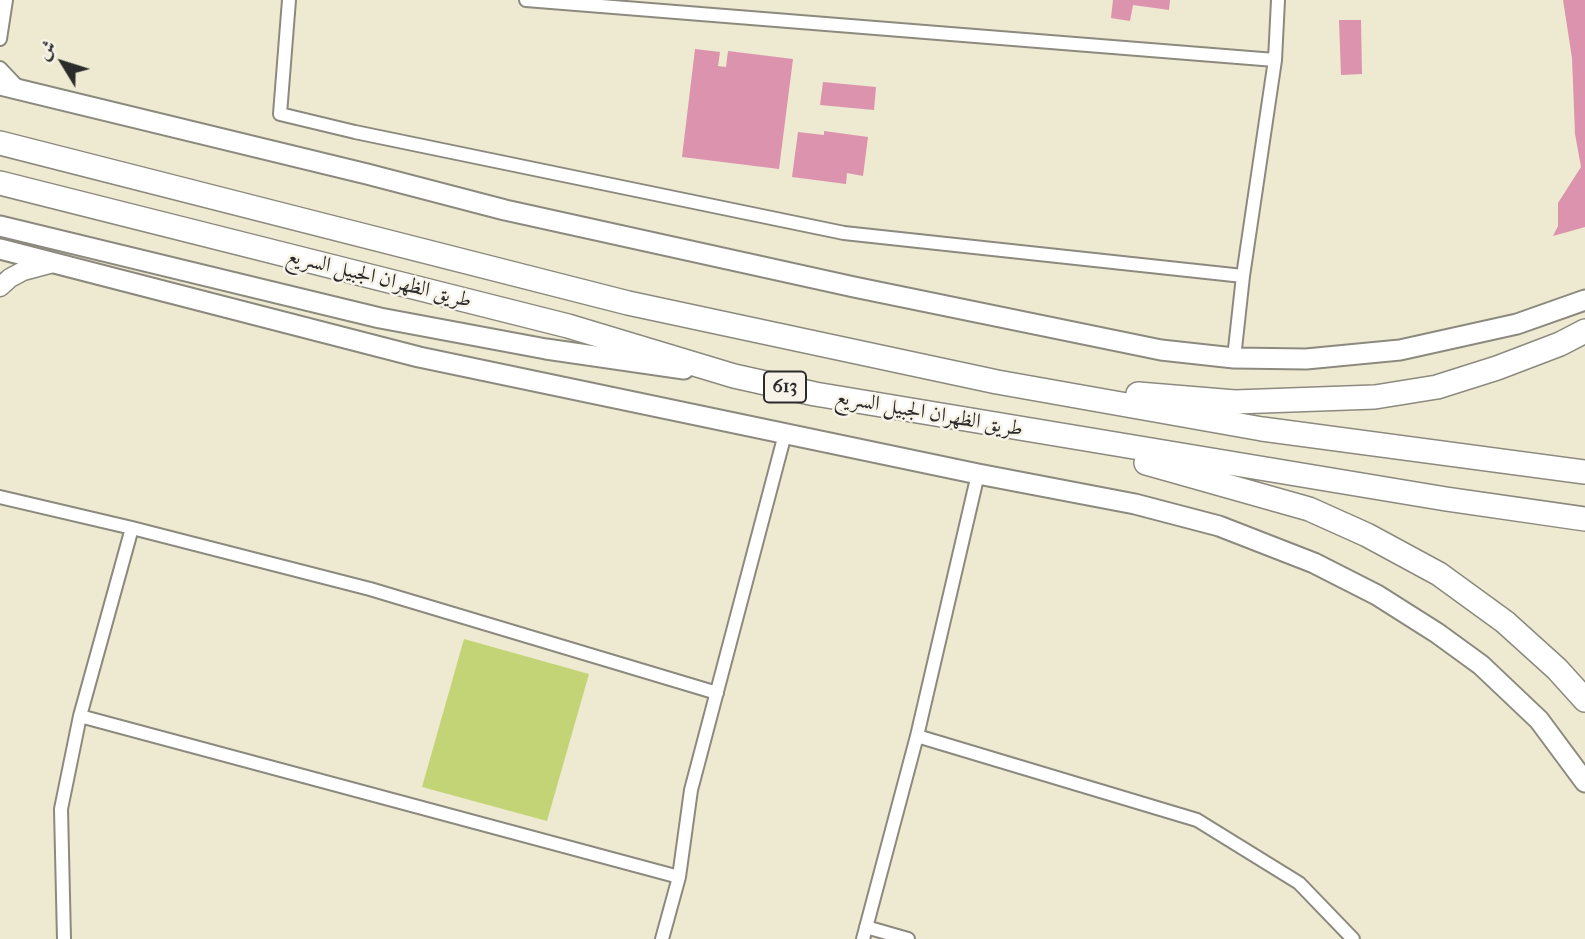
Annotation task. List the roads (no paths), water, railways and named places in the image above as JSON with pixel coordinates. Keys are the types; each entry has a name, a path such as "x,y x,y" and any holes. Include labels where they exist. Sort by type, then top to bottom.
{"highway":[{"name":"طريق الظهران الجبيل السريع","path":"0,142 628,303 997,382 1262,429 1585,472"},
{"name":"طريق الظهران الجبيل السريع","path":"0,183 568,326 734,376 816,394 1014,429 1585,519"},
{"path":"997,382 1234,402 1375,397 1437,387 1485,372 1560,344 1585,331"},
{"path":"1014,429 1295,505 1367,535 1439,573 1505,622 1557,669 1585,701"}],"main road":[{"path":"0,85 505,210 854,287 1161,350 1234,358 1306,359 1400,350 1517,324 1585,300"},
{"path":"0,226 380,318 546,349 734,376"},
{"path":"0,248 419,357 978,474 1135,504 1219,526 1314,563 1377,595 1437,633 1481,665 1539,720 1585,782"}],"street":[{"path":"0,39 6,0"},
{"path":"289,0 280,114 355,132 844,233 1243,276"},
{"path":"526,0 1275,60"},
{"path":"1234,358 1243,276 1275,60 1278,0"},
{"path":"0,68 7,78 23,91"},
{"path":"0,287 23,271 53,263"},
{"path":"662,939 678,877 691,790 785,434"},
{"path":"908,939 865,933 917,736 978,474"},
{"path":"0,497 370,589 717,693"},
{"path":"64,939 61,809 80,716 132,528"},
{"path":"80,716 678,877"},
{"path":"917,736 1197,820 1299,883 1353,939"}]}
